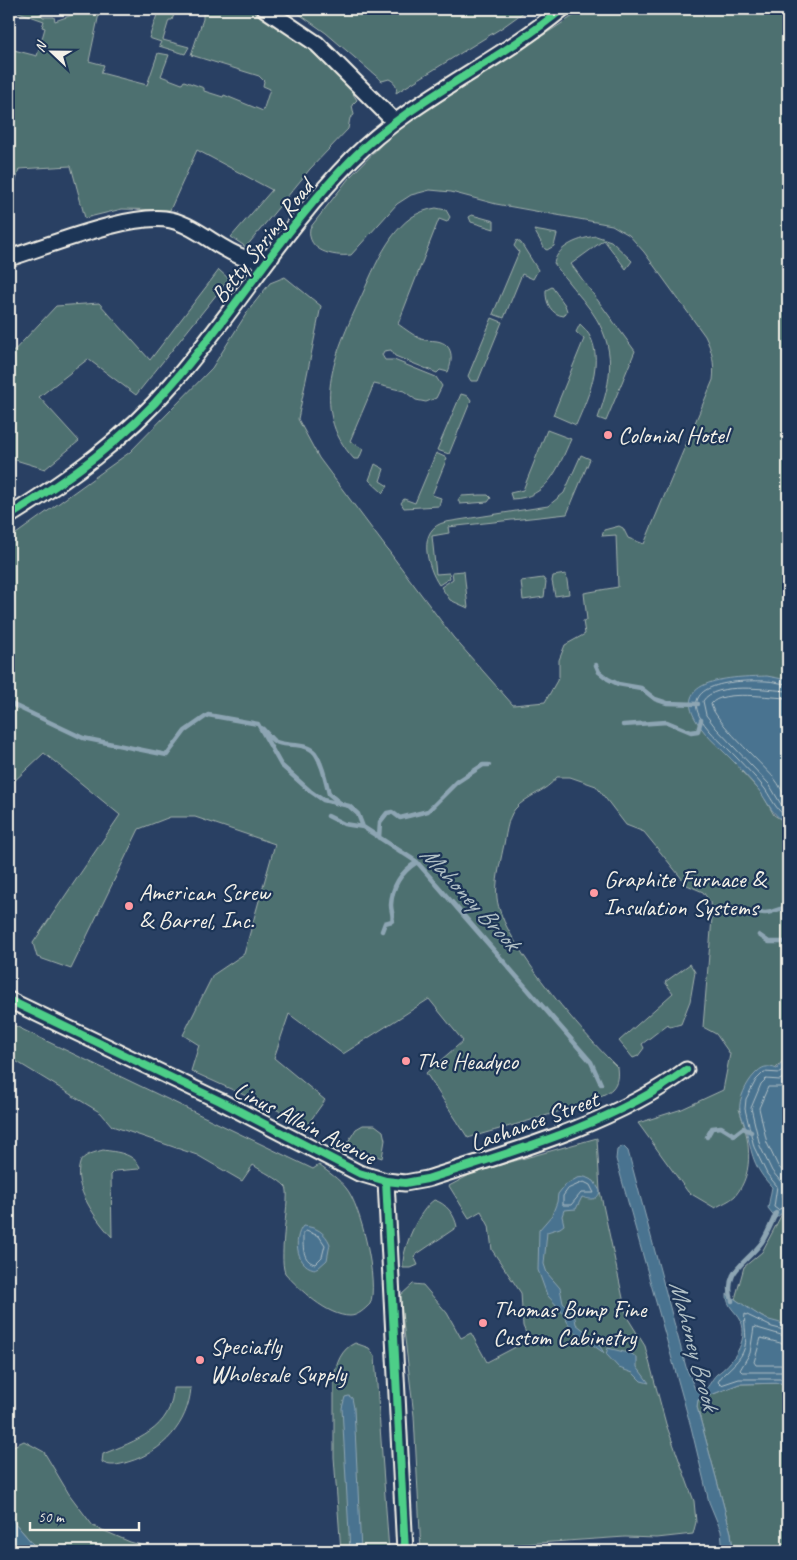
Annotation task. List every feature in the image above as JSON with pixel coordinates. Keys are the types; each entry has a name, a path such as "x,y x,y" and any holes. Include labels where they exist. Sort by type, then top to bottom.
{"street":[{"path":"265,9 317,44 395,122"},
{"name":"Betty Spring Road","path":"9,516 89,463 138,420 204,346 272,256 339,173 363,149 395,122 515,43 562,9"},
{"path":"9,258 115,225 151,219 169,220 185,225 247,259 272,256"},
{"name":"Linus Allain Avenue","path":"9,1000 220,1101 359,1173 386,1182 405,1551"},
{"name":"Lachance Street","path":"386,1182 405,1183 427,1179 601,1118 646,1098 686,1070"}],"green space":[{"path":"10,9 37,9 43,17 54,17 55,21 75,14 75,11 100,9 89,61 104,65 101,73 147,85 158,53 169,55 161,76 182,84 184,81 204,88 204,91 223,97 224,95 263,111 270,89 263,86 264,81 259,76 191,55 203,19 203,9 249,9 295,38 348,86 357,100 352,105 354,115 350,118 348,129 310,169 246,247 231,237 272,190 197,150 170,210 122,209 85,218 71,166 19,169 9,208 9,175 12,163 9,162 9,46 10,49 37,56 45,28 42,27 44,21"},
{"path":"159,9 176,9 172,20 169,20 163,40 189,47 185,54 159,46 161,42 149,38"},
{"path":"292,9 528,9 503,27 396,93 396,84 393,81 389,79 382,81 326,33"},
{"path":"584,9 788,9 788,698 742,772 761,792 774,815 788,824 788,1055 739,1109 748,1142 749,1154 746,1176 735,1196 715,1208 688,1192 638,1123 682,1109 723,1090 730,1054 716,1034 703,1027 712,918 710,902 703,892 687,885 644,832 626,825 596,786 570,777 557,777 553,782 525,800 515,809 510,817 507,828 498,874 497,898 502,916 528,962 585,1034 617,1067 616,1082 612,1089 587,1102 468,1138 426,1073 463,1041 429,999 343,1054 289,1014 274,1058 325,1100 308,1124 191,1071 199,1045 183,1035 213,975 244,954 275,844 195,817 170,817 139,829 71,969 37,957 33,943 120,815 44,753 9,786 9,539 130,452 212,368 248,311 270,283 285,277 321,306 298,419 319,458 453,637 513,705 545,702 559,677 559,660 565,645 585,634 583,621 587,620 584,593 618,587 616,535 602,536 604,530 619,526 623,528 628,538 644,544 713,380 714,368 712,357 705,336 644,252 629,235 612,225 496,204 451,192 430,190 411,195 397,204 351,255 336,255 322,251 312,242 310,228 349,178 388,138 418,116"},
{"path":"436,208 446,210 450,217 447,222 439,219 398,324 421,339 437,341 447,345 451,353 450,367 448,372 440,370 437,373 395,356 391,350 384,351 382,355 385,360 394,360 436,377 442,386 436,398 426,402 416,400 404,391 374,384 350,441 363,449 359,459 354,459 340,439 332,419 331,377 337,356 344,335 387,244 401,226 416,214"},
{"path":"472,215 494,221 494,229 471,222 469,217"},
{"path":"534,230 557,234 554,246 547,250 545,249"},
{"path":"596,236 611,241 632,261 626,269 604,240 571,264 635,351 606,421 598,418 609,377 609,351 605,338 592,312 554,263 560,251 571,243"},
{"path":"517,240 521,243 538,270 533,279 522,274 504,318 493,314 519,252 514,246"},
{"path":"219,270 229,279 136,395 88,359 39,397 79,441 45,469 9,458 9,356 56,306 99,303 150,360"},
{"path":"552,287 565,305 567,311 564,316 552,310 548,303 546,290"},
{"path":"492,318 502,322 478,381 471,381 468,376"},
{"path":"580,324 589,335 594,347 595,359 591,387 576,425 553,415 584,339 576,332"},
{"path":"461,394 468,396 471,400 449,454 437,450"},
{"path":"547,430 571,439 556,470 543,487 535,493 512,499 510,493 523,490"},
{"path":"436,453 447,458 432,495 441,498 439,506 404,508 401,503 404,499 415,503"},
{"path":"581,455 590,459 567,514 448,527 449,533 432,536 436,574 449,573 450,578 439,585 428,559 427,549 427,540 437,526 446,522 548,506 564,493"},
{"path":"375,464 384,469 380,481 388,486 383,493 369,480"},
{"path":"488,495 491,498 488,502 460,504 458,500 461,496"},
{"path":"464,571 468,608 450,600 441,587 453,579 452,572"},
{"path":"566,574 569,594 555,596 553,576"},
{"path":"543,578 546,582 544,597 523,600 521,581"},
{"path":"690,964 695,972 690,1001 681,1024 670,1027 668,1024 642,1044 644,1048 638,1056 633,1058 619,1041 673,993 665,982"},
{"path":"9,1023 313,1169 319,1165 346,1188 357,1210 363,1227 370,1263 372,1294 370,1304 353,1316 332,1312 306,1294 285,1273 283,1253 287,1192 286,1187 279,1181 253,1165 242,1181 197,1155 112,1126 101,1113 9,1057"},
{"path":"363,1125 375,1125 383,1131 385,1140 382,1158 346,1145 356,1129"},
{"path":"597,1138 600,1191 627,1317 645,1346 666,1424 694,1501 696,1522 693,1534 657,1538 625,1537 421,1551 414,1416 400,1296 413,1284 423,1285 447,1313 461,1338 471,1333 487,1362 529,1340 523,1326 521,1293 492,1250 489,1226 481,1211 469,1218 449,1186 475,1172"},
{"path":"103,1150 129,1156 140,1167 139,1169 115,1171 111,1175 112,1237 87,1203 78,1172 83,1158"},
{"path":"434,1200 449,1210 457,1227 414,1256 418,1265 411,1268 403,1268 405,1251 412,1231 423,1212"},
{"path":"788,1208 788,1327 762,1317 735,1299 744,1267 762,1252 783,1212"},
{"path":"355,1343 369,1348 375,1357 389,1551 341,1551 334,1457 334,1378 336,1367 343,1353"},
{"path":"788,1383 788,1551 733,1551 731,1533 697,1407 698,1400 739,1384"},
{"path":"173,1388 191,1388 185,1413 172,1435 163,1444 141,1457 118,1465 108,1465 102,1462 103,1454 150,1432 159,1423 167,1414"},
{"path":"24,1441 44,1452 69,1494 93,1526 130,1542 163,1551 39,1551 14,1522 9,1507 9,1448"}],"water":[{"path":"767,676 788,680 788,824 775,814 761,793 736,764 705,733 697,722 691,707 692,696 700,687 711,682 741,677"},
{"path":"788,1055 788,1208 776,1218 768,1208 772,1187 754,1160 740,1112 740,1101 754,1075 765,1067 777,1069"},
{"path":"623,1146 628,1151 686,1367 695,1389 699,1392 703,1391 733,1358 741,1344 743,1329 741,1321 730,1306 727,1294 762,1317 788,1327 788,1383 739,1384 698,1400 697,1407 731,1533 733,1551 723,1551 721,1531 709,1502 691,1427 616,1159 617,1150"},
{"path":"585,1177 594,1181 600,1191 599,1194 593,1199 582,1197 576,1209 564,1210 562,1216 564,1225 547,1232 544,1264 547,1273 560,1288 563,1303 575,1318 576,1324 596,1340 604,1353 572,1330 560,1309 547,1295 538,1270 539,1230 552,1215 558,1194 565,1185 577,1178"},
{"path":"303,1226 320,1231 326,1236 330,1244 327,1260 317,1269 310,1268 305,1264 298,1252 298,1238"},
{"path":"608,1348 632,1354 637,1358 637,1367 649,1383 641,1381 633,1373 619,1368 606,1354"},
{"path":"349,1396 352,1398 354,1408 361,1551 350,1551 342,1408 345,1397"},
{"path":"9,1507 14,1522 39,1551 9,1551"}],"waterway":[{"path":"596,665 599,672 608,679 618,684 641,688 655,699 667,703 698,704"},
{"name":"Mahoney Brook","path":"9,703 83,738 167,755 185,731 208,715 258,724 281,765 310,791 323,800 349,806 358,814 363,827 417,862 591,1062 601,1084"},
{"path":"623,725 667,722 691,732 698,731 701,720"},
{"path":"263,729 274,741 311,749 318,757 329,794 339,802"},
{"path":"379,838 380,822 387,813 392,812 400,818 428,811 457,782 483,765 489,765"},
{"path":"328,816 344,824 363,827"},
{"path":"382,931 385,923 392,921 392,898 398,880 406,870 417,862"},
{"path":"755,911 766,913 788,908"},
{"path":"759,935 769,942 788,942"},
{"path":"707,1137 712,1128 721,1127 734,1135 743,1128 751,1132"},
{"path":"732,1301 730,1290 733,1275 762,1242 776,1213"}],"cycle path":[{"path":"9,516 53,488 95,457 153,405 194,357 304,213 352,159 401,118 537,29 562,9"},
{"path":"9,1000 220,1101 359,1173 386,1181 405,1551"},
{"path":"386,1181 405,1183 427,1179 528,1147 628,1106 686,1070"}],"place":[{"name":"Colonial Hotel","path":"608,435"},
{"name":"Graphite Furnace & Insulation Systems","path":"594,893"},
{"name":"American Screw & Barrel, Inc.","path":"129,906"},
{"name":"The Headyco","path":"406,1061"},
{"name":"Thomas Bump Fine Custom Cabinetry","path":"483,1323"},
{"name":"Speciatly Wholesale Supply","path":"200,1360"}]}
